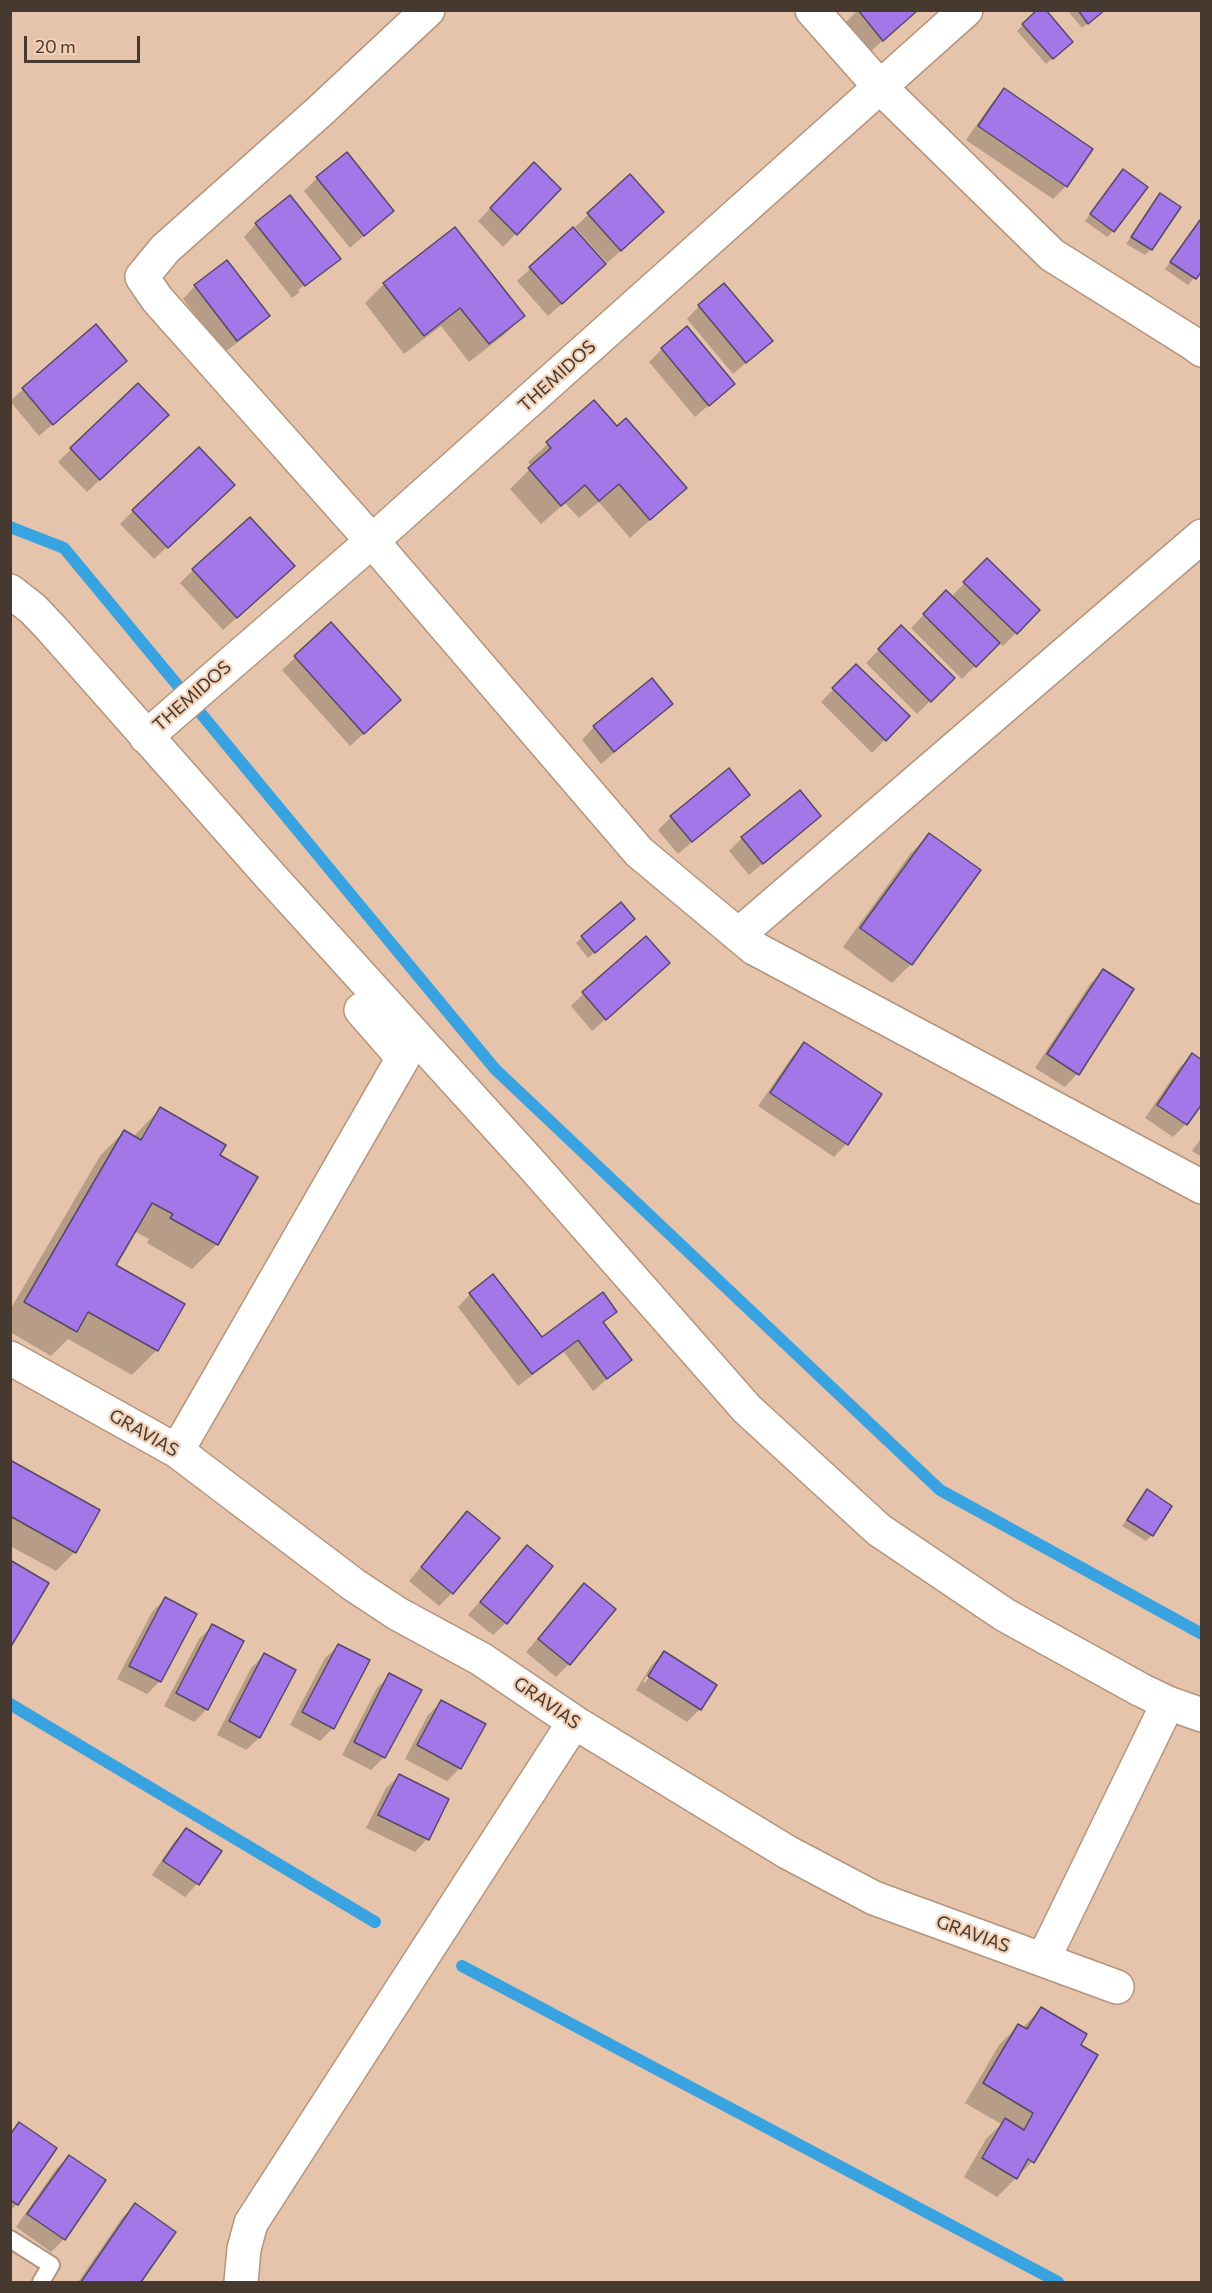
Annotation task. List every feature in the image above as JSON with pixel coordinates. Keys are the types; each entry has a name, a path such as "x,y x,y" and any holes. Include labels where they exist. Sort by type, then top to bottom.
{"street":[{"path":"428,10 320,111 165,249 142,277 157,298 372,541 639,852 754,948 1202,1187"},
{"path":"812,10 880,87 1052,255 1202,350"},
{"name":"THEMIDOS","path":"157,727 372,541 966,10"},
{"path":"738,935 1202,536"},
{"path":"10,591 33,609 157,727 534,1168 747,1409 879,1530 1005,1615 1168,1703 1202,1715"},
{"path":"177,1451 403,1058 225,855"},
{"name":"GRAVIAS","path":"10,1358 177,1451 354,1585 398,1614 491,1665 574,1722 788,1852 874,1898 1117,1987"},
{"path":"1043,1960 1168,1703"},
{"path":"242,2283 244,2248 251,2223 574,1722"}],"lane":[{"path":"10,2239 51,2265 41,2283"}],"building":[{"path":"858,10 918,10 883,41"},
{"path":"1037,10 1046,10 1073,42 1053,59 1022,24"},
{"path":"1078,10 1105,10 1088,24"},
{"path":"1004,88 1093,149 1067,187 978,126"},
{"path":"347,152 394,211 364,236 316,177"},
{"path":"534,162 561,189 517,235 490,208"},
{"path":"1123,169 1148,187 1114,232 1090,214"},
{"path":"630,174 664,212 621,251 587,213"},
{"path":"1160,193 1181,207 1152,250 1131,237"},
{"path":"290,195 341,259 305,286 255,223"},
{"path":"1200,220 1202,221 1202,271 1196,279 1170,262"},
{"path":"455,227 525,316 489,344 460,308 424,336 383,283"},
{"path":"573,227 606,264 562,304 529,267"},
{"path":"227,260 270,316 237,341 194,285"},
{"path":"724,283 773,341 746,363 698,305"},
{"path":"96,324 127,361 53,425 22,388"},
{"path":"687,326 735,384 709,406 661,348"},
{"path":"138,383 169,415 100,480 70,448"},
{"path":"594,400 617,426 626,418 687,488 650,520 619,484 599,501 585,485 561,506 528,468 551,448 546,442"},
{"path":"199,447 235,485 168,548 132,510"},
{"path":"250,517 295,566 237,618 192,569"},
{"path":"987,558 1040,610 1017,634 963,582"},
{"path":"946,590 1000,643 976,667 923,614"},
{"path":"331,622 401,700 364,734 294,656"},
{"path":"901,625 955,678 931,702 878,649"},
{"path":"856,664 910,716 886,741 832,688"},
{"path":"652,678 673,704 614,752 593,726"},
{"path":"729,768 750,795 692,842 670,816"},
{"path":"800,790 821,816 763,864 741,837"},
{"path":"929,833 981,870 912,965 860,928"},
{"path":"621,902 635,919 595,953 581,936"},
{"path":"646,936 670,963 606,1020 582,992"},
{"path":"1103,969 1134,989 1079,1075 1047,1054"},
{"path":"804,1042 882,1094 848,1145 770,1093"},
{"path":"1192,1053 1202,1060 1202,1104 1187,1125 1157,1105"},
{"path":"160,1107 226,1145 220,1155 258,1177 218,1245 170,1218 173,1214 152,1203 116,1265 185,1304 158,1351 88,1312 77,1332 24,1302 124,1130 141,1140"},
{"path":"493,1274 542,1337 603,1292 617,1312 603,1322 632,1360 607,1379 578,1340 532,1374 469,1293"},
{"path":"10,1460 100,1510 76,1553 10,1516"},
{"path":"1147,1489 1172,1506 1153,1536 1127,1520"},
{"path":"467,1511 500,1538 453,1594 421,1567"},
{"path":"527,1545 553,1566 507,1624 480,1602"},
{"path":"10,1560 49,1583 10,1648"},
{"path":"584,1583 616,1609 570,1665 538,1639"},
{"path":"165,1597 197,1614 161,1682 129,1666"},
{"path":"212,1624 244,1641 208,1710 176,1693"},
{"path":"338,1644 370,1660 334,1729 302,1712"},
{"path":"664,1651 717,1685 701,1710 648,1676"},
{"path":"264,1653 296,1670 260,1738 229,1721"},
{"path":"389,1673 422,1690 385,1758 354,1742"},
{"path":"441,1700 486,1724 461,1769 417,1745"},
{"path":"399,1774 449,1799 429,1840 378,1815"},
{"path":"186,1828 222,1851 199,1885 163,1861"},
{"path":"1041,2007 1087,2034 1081,2045 1098,2055 1034,2163 1028,2159 1017,2179 982,2158 1005,2118 1024,2130 1033,2113 983,2083 1018,2024 1027,2029"},
{"path":"19,2122 57,2148 18,2205 10,2200 10,2135"},
{"path":"69,2155 106,2180 65,2240 27,2214"},
{"path":"135,2203 176,2232 141,2282 81,2282"}],"waterway":[{"path":"10,527 64,548 495,1069 940,1490 1202,1634"},
{"path":"10,1704 375,1922"},
{"path":"462,1966 1058,2282"}]}
